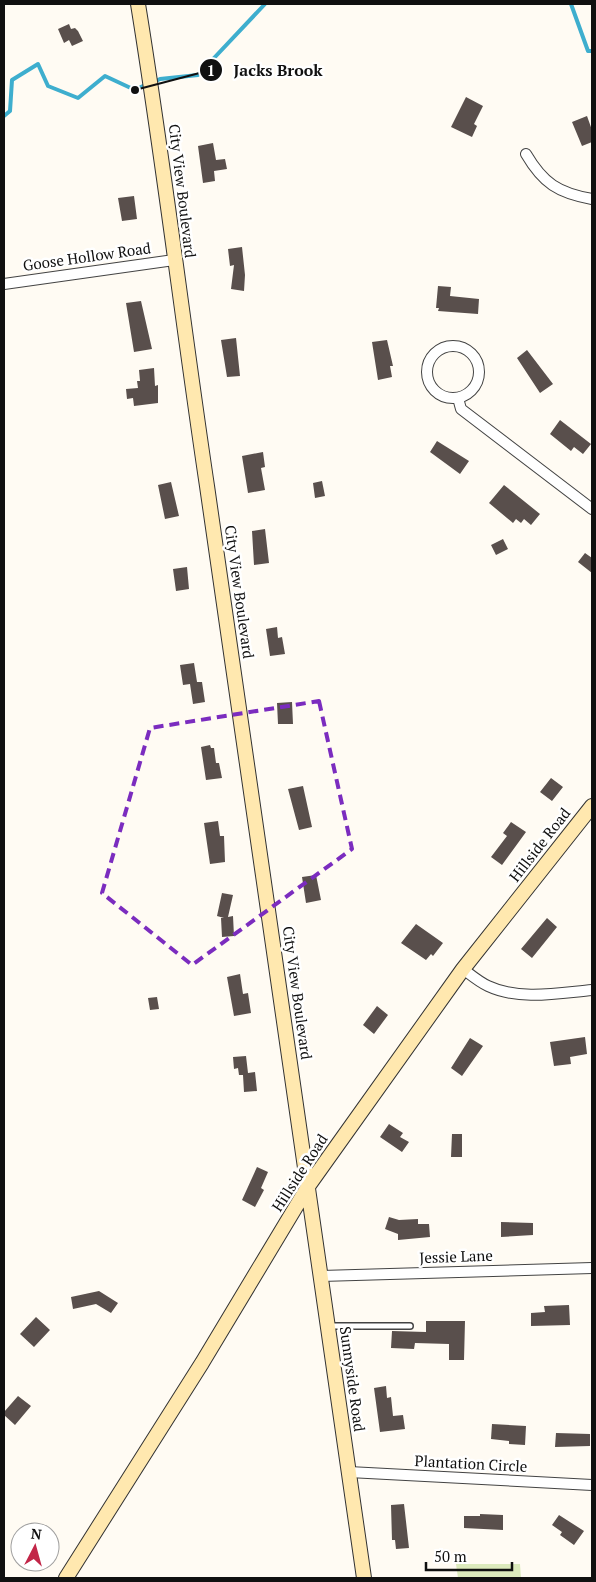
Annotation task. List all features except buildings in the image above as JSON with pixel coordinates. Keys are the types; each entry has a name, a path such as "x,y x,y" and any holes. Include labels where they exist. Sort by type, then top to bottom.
{"street":[{"name":"City View Boulevard","path":"138,4 153,94 174,260 309,1185"},
{"path":"526,154 537,172 546,182 562,191 592,199"},
{"name":"Goose Hollow Road","path":"4,284 174,260"},
{"path":"451,346 460,346 474,356 479,373 473,389 458,398 441,396 434,391 426,376 429,359 435,352 451,346"},
{"path":"458,398 461,409 592,509"},
{"name":"Hillside Road","path":"66,1578 208,1354 309,1185 463,969 592,806"},
{"path":"463,969 487,986 513,993 548,994 592,990"},
{"name":"Sunnyside Road","path":"309,1185 364,1578"},
{"name":"Jessie Lane","path":"321,1276 592,1268"},
{"name":"Plantation Circle","path":"349,1472 592,1485"}],"lane":[{"path":"328,1326 410,1326"}],"highlighted area":[{"path":"319,701 352,849 192,965 102,893 150,728"}],"green space":[{"path":"456,1564 520,1564 521,1578 458,1578"}],"waterway":[{"path":"154,82 160,79 198,75 265,4"},
{"path":"571,4 588,51 592,51"},
{"path":"4,116 10,111 12,80 38,64 48,86 78,98 105,76 135,90 147,84"}],"place":[{"name":"Jacks Brook","path":"135,90"}]}
